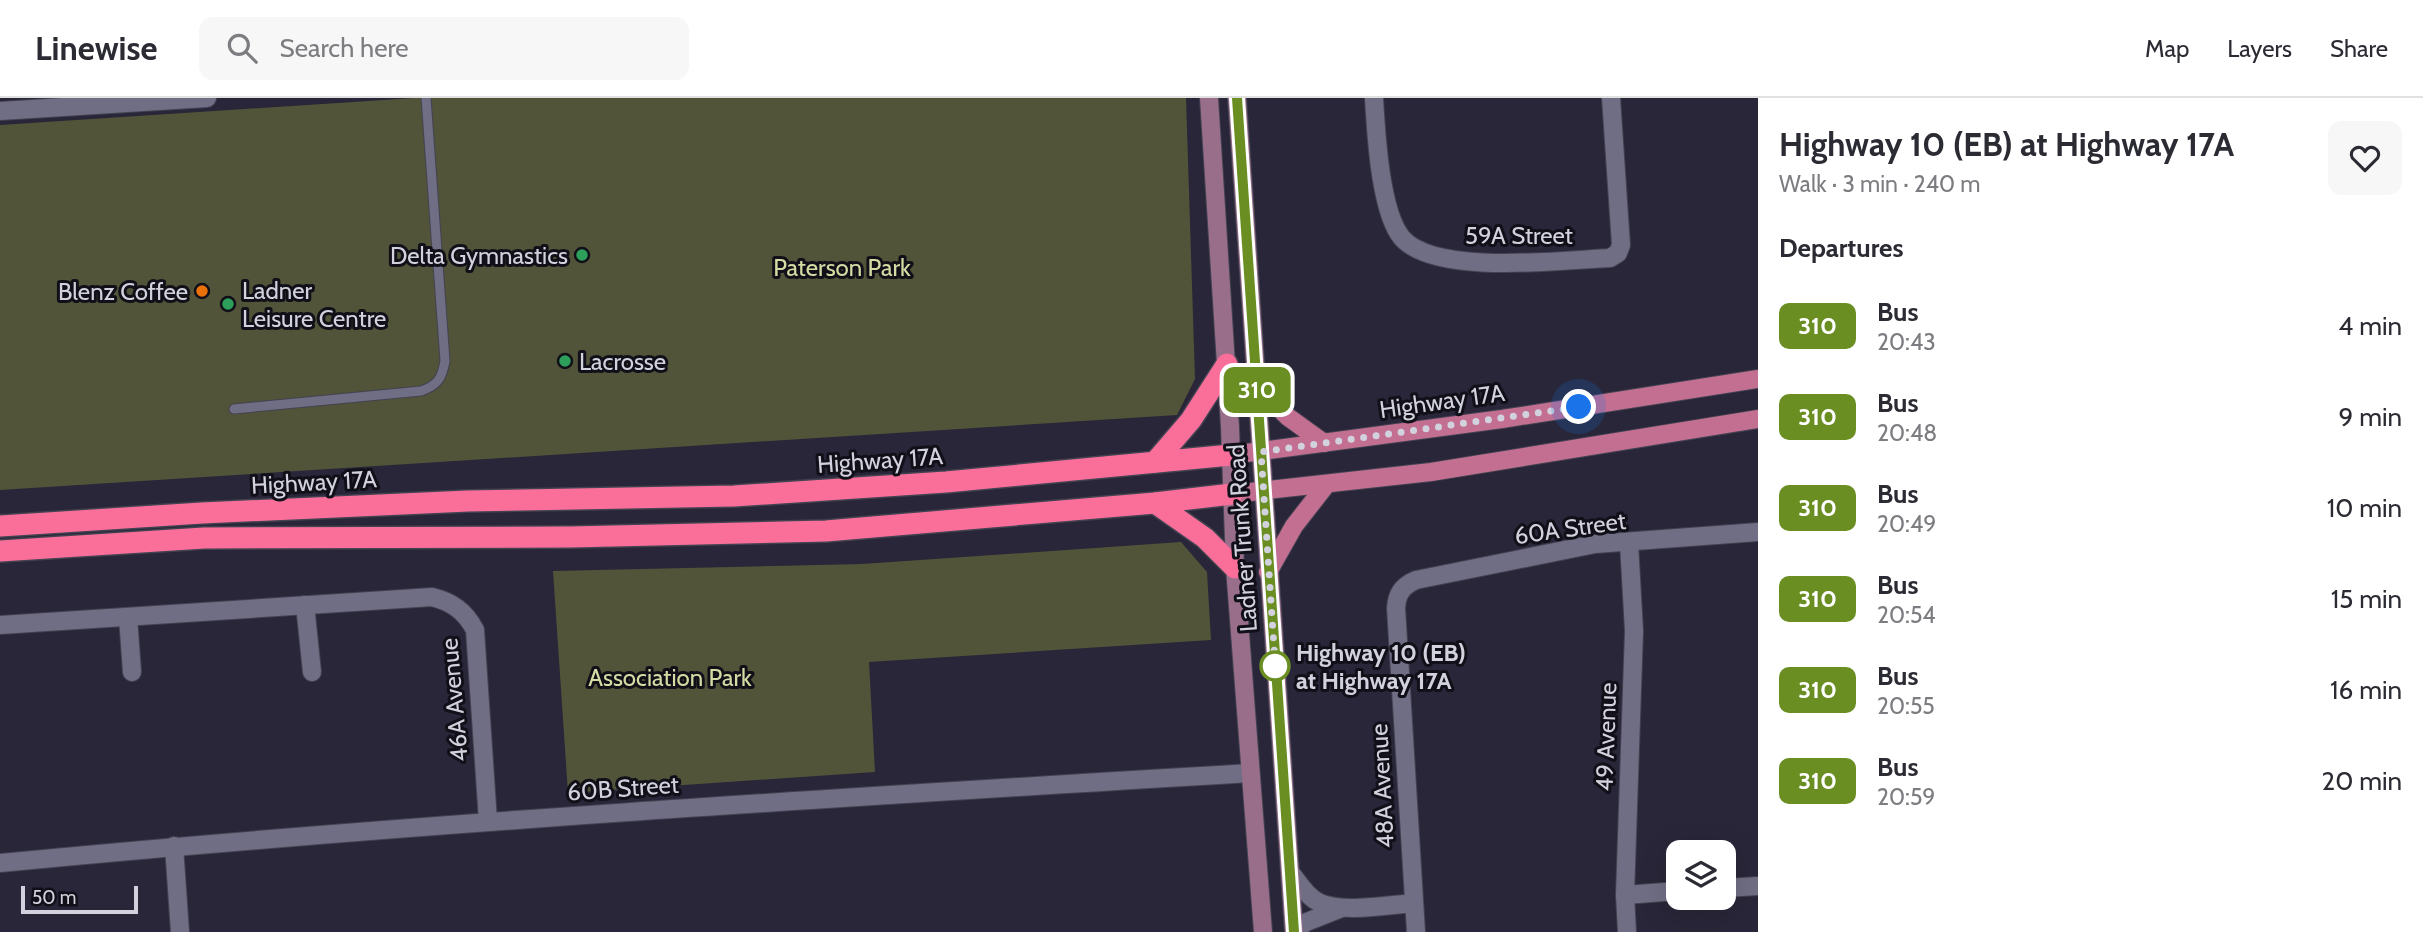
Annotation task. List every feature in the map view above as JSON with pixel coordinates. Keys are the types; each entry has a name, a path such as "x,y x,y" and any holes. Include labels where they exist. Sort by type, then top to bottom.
{"highway":[{"path":"1155,462 1191,420 1227,364"},
{"name":"Highway 17A","path":"0,526 202,513 454,502 734,496 946,481 1231,455"},
{"path":"0,551 204,538 570,537 826,531 1232,494"},
{"path":"1155,503 1205,538 1235,568"}],"main road":[{"name":"Ladner Trunk Road","path":"1209,98 1227,364 1235,568 1263,932"},
{"name":"Ladner Trunk Road","path":"1237,98 1268,572 1296,932"},
{"name":"Highway 17A","path":"1231,455 1502,419 1758,379"},
{"path":"1257,386 1288,417 1324,443"},
{"path":"1232,494 1431,472 1758,419"},
{"path":"1268,572 1294,526 1326,485"}],"street":[{"path":"0,111 207,98"},
{"name":"59A Street","path":"1374,98 1377,155 1392,219 1402,237 1408,243 1450,259 1485,264 1611,257 1618,253 1621,245 1611,98"},
{"name":"60A Street","path":"1397,595 1408,583 1416,580 1595,544 1758,532"},
{"name":"49 Avenue","path":"1627,932 1625,895 1634,631 1629,543"},
{"name":"48A Avenue","path":"1397,595 1416,932"},
{"name":"46A Avenue","path":"305,605 432,597 445,600 468,617 475,630 488,821"},
{"path":"0,625 305,605 312,672"},
{"path":"128,617 132,672"},
{"name":"60B Street","path":"0,863 488,821 1250,773"},
{"path":"174,846 180,932"},
{"path":"1290,872 1306,893 1321,903 1345,907 1414,903"},
{"path":"1736,887 1758,886"},
{"path":"1625,895 1666,892"},
{"path":"1296,932 1304,923 1345,907"}],"lane":[{"path":"234,409 421,391 436,386 443,374 445,361 426,98"}],"green space":[{"name":"Paterson Park","path":"414,98 1186,98 1195,379 1177,415 0,490 0,125"},
{"name":"Association Park","path":"1181,542 1207,572 1211,640 869,662 875,772 568,793 553,571 862,564"}],"bus line":[{"name":"310","path":"1237,98 1294,932"}],"place":[{"name":"Delta Gymnastics","path":"582,255"},
{"name":"Blenz Coffee","path":"202,291"},
{"name":"Ladner Leisure Centre","path":"228,304"},
{"name":"Lacrosse","path":"565,361"},
{"name":"Highway 10 (EB) at Highway 17A","path":"1275,666"}],"route":[{"path":"1275,666 1276,677 1261,452 1579,407"}]}
